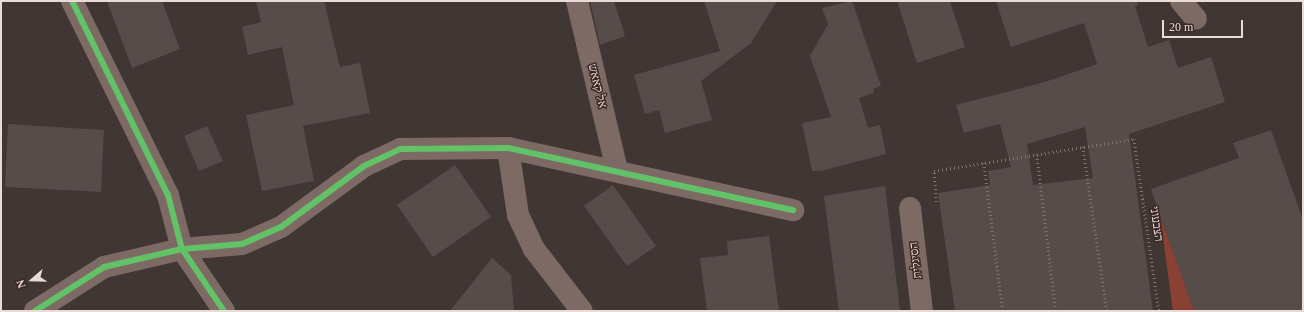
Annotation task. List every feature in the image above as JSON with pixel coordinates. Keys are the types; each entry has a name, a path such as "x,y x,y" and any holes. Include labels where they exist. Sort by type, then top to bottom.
{"street":[{"path":"72,1 168,195 182,249 224,311"},
{"name":"אל קאאש","path":"576,1 617,170"},
{"path":"1182,1 1196,19"},
{"path":"508,148 518,216 534,249 582,311"},
{"path":"35,311 104,267 182,249 242,244 282,227 364,166 400,149 508,148 617,170 793,210"},
{"name":"הסיגלית","path":"910,208 922,311"}],"path":[{"path":"934,171 1083,147 1107,311"},
{"path":"1037,154 1056,311"},
{"path":"984,163 1003,311"}],"shaded area":[{"path":"1160,216 1195,311 1173,311"}],"building":[{"path":"107,1 162,1 180,49 132,68"},
{"path":"256,1 324,1 340,67 360,63 370,113 303,126 314,181 262,191 246,115 294,105 282,47 248,55 242,27 261,22"},
{"path":"590,1 614,1 625,36 600,45"},
{"path":"704,1 777,1 751,43 701,81 712,120 665,133 659,110 645,114 634,75 720,51"},
{"path":"852,1 881,86 873,89 874,93 859,98 868,128 880,125 886,154 821,171 812,171 802,123 831,117 810,56 828,24 822,8"},
{"path":"897,1 950,1 965,47 917,63"},
{"path":"996,1 1138,1 1138,5 1135,6 1148,47 1169,40 1178,68 1211,57 1225,102 1129,134 1153,311 955,311 938,193 990,185 988,171 1011,167 1000,124 964,133 956,105 1045,82 1097,64 1084,23 1011,47","holes":["1085,127 1093,178 1033,185 1027,144"]},
{"path":"8,124 104,130 101,192 5,187"},
{"path":"207,126 223,161 199,171 184,136"},
{"path":"1271,130 1303,220 1303,311 1194,311 1151,189 1239,158 1233,143"},
{"path":"455,165 491,217 433,257 397,205"},
{"path":"613,185 656,246 627,266 584,206"},
{"path":"885,186 900,311 839,311 824,196"},
{"path":"769,236 779,311 707,311 700,258 728,255 727,241"},
{"path":"492,258 511,275 514,311 450,311"}],"cycle path":[{"path":"72,1 168,195 182,249 224,311"},
{"path":"35,311 104,267 182,249 242,244 281,227 364,166 400,149 508,148 793,210"}]}
